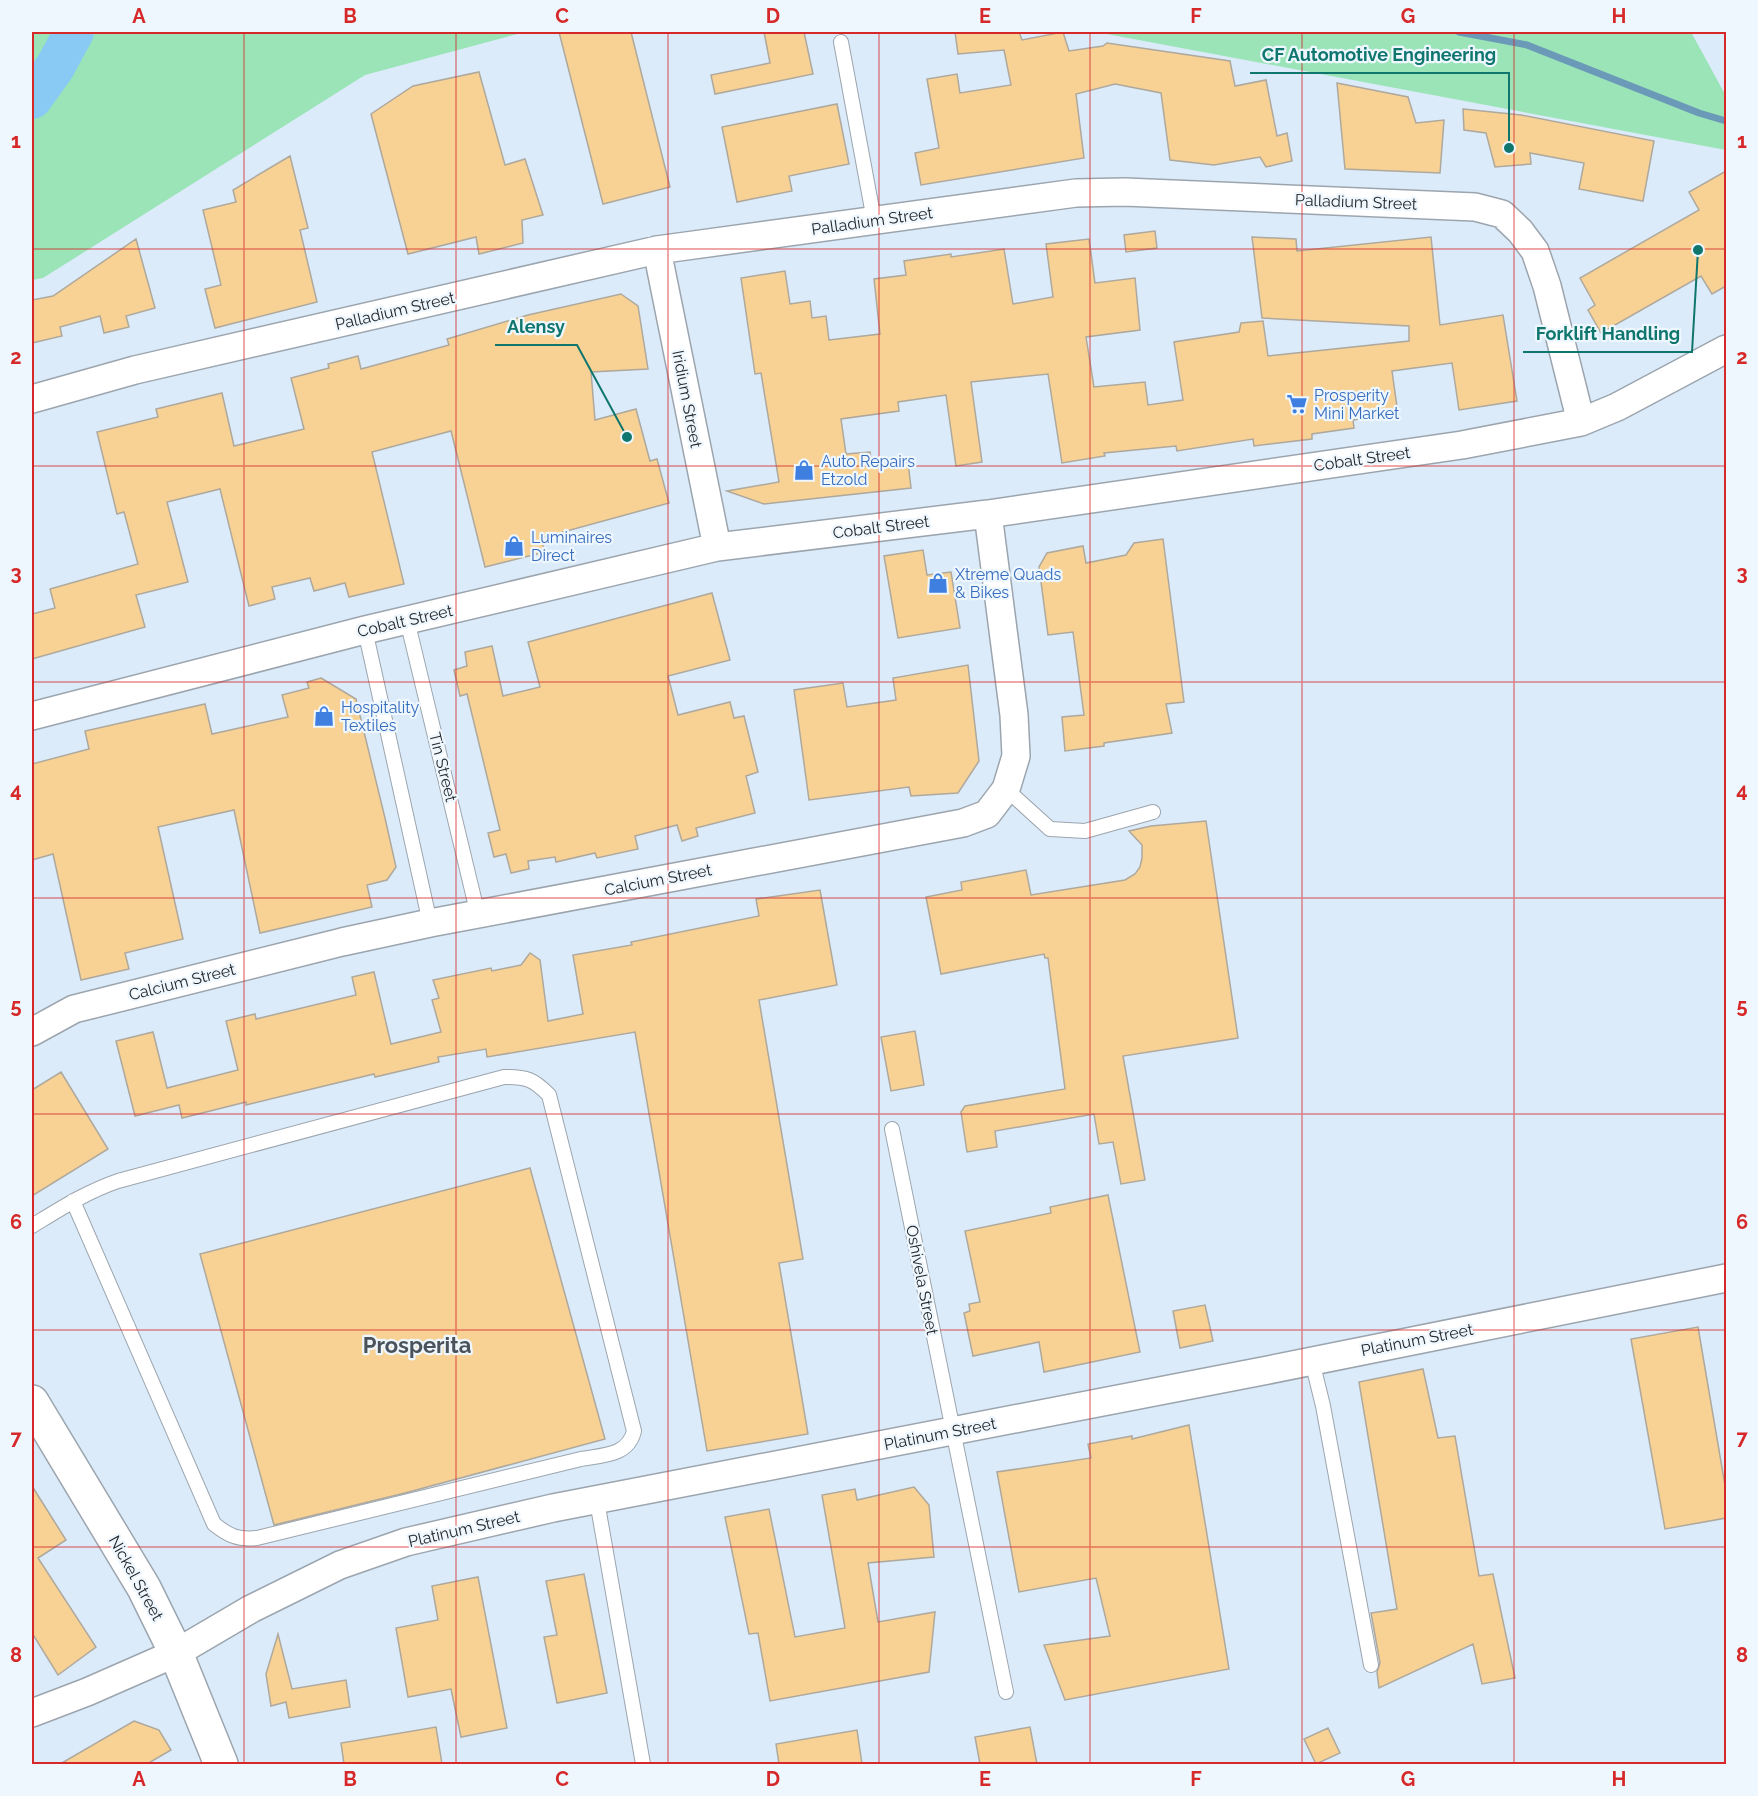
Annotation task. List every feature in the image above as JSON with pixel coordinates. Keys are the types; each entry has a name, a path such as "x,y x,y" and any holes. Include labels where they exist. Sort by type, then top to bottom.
{"street":[{"name":"Palladium Street","path":"32,399 135,370 657,250 1076,193 1125,192 1475,207 1502,214 1521,231 1535,251 1547,286 1581,422"},
{"name":"Iridium Street","path":"657,250 717,547"},
{"name":"Cobalt Street","path":"32,716 365,630 717,547 988,514 1462,445 1581,422 1617,407 1726,349"},
{"name":"Calcium Street","path":"32,1032 74,1009 330,945 430,923 963,823 987,814 1006,789 1016,756 1014,715 988,514"},
{"name":"Platinum Street","path":"32,1713 176,1653 251,1609 340,1565 406,1542 553,1508 952,1432 1726,1278"},
{"name":"Nickel Street","path":"32,1402 144,1588 176,1653 221,1764"}],"lane":[{"path":"841,42 874,220"},
{"name":"Tin Street","path":"407,620 478,915"},
{"path":"365,630 430,923"},
{"path":"1006,789 1050,829 1085,831 1153,812"},
{"path":"32,1226 92,1190 118,1181 504,1077 522,1077 536,1082 549,1095 634,1431 631,1442 623,1449 613,1453 269,1535 242,1539 228,1536 214,1524 74,1201"},
{"name":"Oshivela Street","path":"892,1129 1006,1692"},
{"path":"1312,1361 1323,1406 1371,1665"},
{"path":"597,1501 643,1764"}],"shaded area":[{"path":"32,32 1726,32 1726,1764 32,1764"}],"green space":[{"path":"32,32 525,32 365,75 43,278 32,280"},
{"path":"1096,32 1691,32 1726,96 1726,150"}],"building":[{"path":"559,32 631,32 670,187 603,204"},
{"path":"764,32 804,32 813,74 715,94 711,75 770,63"},
{"path":"955,32 1019,32 1022,40 1063,32 1069,51 1103,46 1107,43 1230,61 1235,86 1266,80 1277,136 1287,133 1292,161 1266,167 1260,157 1214,165 1170,160 1161,93 1115,84 1076,94 1084,158 921,185 915,153 939,148 927,79 957,74 960,93 1011,85 1004,50 958,54"},
{"path":"479,72 505,165 525,159 543,215 522,220 523,243 479,254 476,237 408,254 371,114 413,86"},
{"path":"1337,83 1408,97 1416,123 1444,120 1440,173 1345,169"},
{"path":"837,104 849,164 789,176 792,191 737,202 722,127"},
{"path":"1463,109 1521,115 1654,141 1643,201 1579,189 1584,163 1530,153 1531,164 1495,167 1486,133 1464,130"},
{"path":"290,156 308,228 300,230 317,302 215,328 205,289 221,285 203,210 236,202 233,190"},
{"path":"1726,171 1726,286 1712,294 1701,276 1601,333 1588,310 1595,305 1580,278 1699,210 1689,192"},
{"path":"1155,231 1157,248 1126,252 1124,235"},
{"path":"1252,237 1296,239 1297,251 1431,237 1440,325 1503,315 1517,401 1459,410 1452,363 1392,371 1398,414 1353,420 1354,428 1312,434 1312,439 1254,446 1253,439 1177,451 1176,446 1104,453 1105,456 1062,463 1048,374 971,382 982,462 956,466 946,395 898,402 899,411 841,419 846,454 870,452 872,466 908,462 911,488 764,504 727,491 779,482 761,373 755,374 741,278 785,271 790,304 810,301 812,318 826,316 829,340 880,334 874,279 906,275 904,261 1004,249 1013,304 1053,297 1046,244 1089,239 1095,283 1135,278 1140,330 1086,337 1094,387 1145,382 1148,405 1183,400 1174,342 1239,332 1241,323 1263,321 1268,356 1409,341 1409,326 1262,318"},
{"path":"136,239 155,308 126,316 129,327 104,333 100,316 60,327 62,336 32,343 32,300 53,296"},
{"path":"621,294 638,306 648,369 591,372 595,420 636,409 650,461 657,459 669,503 541,538 545,552 485,567 451,431 372,452 404,584 349,597 345,583 314,591 310,578 272,587 275,599 249,606 220,489 167,502 188,582 136,595 145,627 32,659 32,614 55,608 50,589 138,564 124,512 117,514 97,432 158,417 156,409 222,393 234,446 304,429 291,378 329,368 328,364 358,356 361,369 449,345 447,339 528,315"},
{"path":"1163,539 1184,702 1166,704 1172,733 1065,751 1062,717 1084,715 1073,632 1048,635 1039,567 1047,553 1083,546 1086,563 1126,555 1134,543"},
{"path":"923,550 927,575 951,572 960,628 898,638 884,556"},
{"path":"712,593 730,660 668,676 678,715 730,702 734,718 744,716 758,772 746,776 755,813 696,828 698,836 682,841 677,825 635,836 638,849 597,858 595,853 556,862 555,857 528,861 529,869 511,873 506,854 494,857 488,833 500,830 467,694 460,696 454,670 467,666 465,652 492,646 503,696 540,687 528,642"},
{"path":"968,665 979,761 958,793 911,796 909,787 809,800 794,690 843,683 847,707 896,700 893,678"},
{"path":"321,678 356,699 396,867 387,880 367,885 372,907 260,933 234,810 158,827 183,939 125,953 129,969 81,980 53,854 32,860 32,764 89,749 85,731 205,704 212,734 288,717 282,695 309,688 307,682"},
{"path":"1206,821 1238,1038 1123,1056 1145,1180 1121,1184 1113,1142 1099,1144 1094,1114 995,1131 997,1147 967,1152 961,1112 965,1106 1065,1089 1048,958 1045,958 1044,954 941,974 926,897 962,890 961,882 1026,870 1031,895 1125,880 1135,874 1142,858 1142,845 1129,831 1151,826"},
{"path":"820,890 837,985 759,1000 803,1259 779,1263 808,1434 707,1451 635,1032 487,1057 486,1049 438,1057 439,1062 375,1077 374,1074 182,1118 179,1105 135,1116 116,1041 153,1032 167,1088 238,1070 226,1021 255,1014 256,1019 356,995 352,977 374,972 391,1044 441,1032 432,1000 439,998 433,980 491,968 492,971 521,965 530,953 540,960 548,1021 583,1014 573,955 632,945 631,942 759,916 756,899"},
{"path":"915,1031 924,1085 891,1091 881,1037"},
{"path":"61,1072 108,1149 32,1196 32,1090"},
{"path":"530,1168 605,1439 405,1493 274,1525 200,1254"},
{"path":"1108,1195 1140,1352 1044,1372 1039,1342 973,1356 964,1313 970,1311 969,1304 980,1302 965,1231 1051,1213 1050,1207"},
{"path":"1205,1305 1213,1341 1180,1348 1173,1311"},
{"path":"1698,1327 1726,1491 1726,1518 1665,1529 1631,1339"},
{"path":"1423,1369 1438,1438 1455,1436 1479,1576 1493,1574 1515,1678 1482,1684 1473,1644 1379,1688 1377,1672 1380,1663 1371,1613 1397,1609 1359,1382"},
{"path":"1189,1425 1229,1669 1065,1700 1044,1645 1110,1636 1096,1578 1019,1592 997,1472 1091,1458 1088,1444 1132,1436 1132,1439"},
{"path":"32,1486 66,1540 38,1558 96,1647 58,1675 32,1633"},
{"path":"914,1487 929,1505 934,1557 868,1563 878,1622 935,1612 929,1672 770,1701 758,1633 749,1634 725,1517 769,1509 795,1637 845,1628 822,1495 855,1489 857,1500"},
{"path":"584,1574 607,1693 557,1703 544,1637 557,1635 546,1581"},
{"path":"478,1577 507,1728 461,1737 451,1689 408,1697 396,1628 438,1620 432,1586"},
{"path":"278,1634 292,1689 346,1680 350,1707 289,1718 286,1702 271,1706 266,1674"},
{"path":"134,1721 159,1730 171,1750 147,1764 60,1764"},
{"path":"436,1727 442,1764 344,1764 341,1743"},
{"path":"1030,1727 1037,1764 980,1764 975,1737"},
{"path":"1328,1728 1340,1753 1316,1764 1304,1739"},
{"path":"857,1730 862,1764 779,1764 776,1744"}],"waterway":[{"path":"32,99 55,67 74,32"},
{"path":"1459,32 1527,45 1699,113 1726,121"}],"place":[{"name":"CF Automotive Engineering","path":"1509,148"},
{"name":"Forklift Handling","path":"1698,250"},
{"name":"Prosperity Mini Market","path":"1297,404"},
{"name":"Alensy","path":"627,437"},
{"name":"Auto Repairs Etzold","path":"804,470"},
{"name":"Luminaires Direct","path":"514,546"},
{"name":"Xtreme Quads & Bikes","path":"938,583"},
{"name":"Hospitality Textiles","path":"324,716"}],"district":[{"name":"Prosperita","path":"417,1345"}]}
